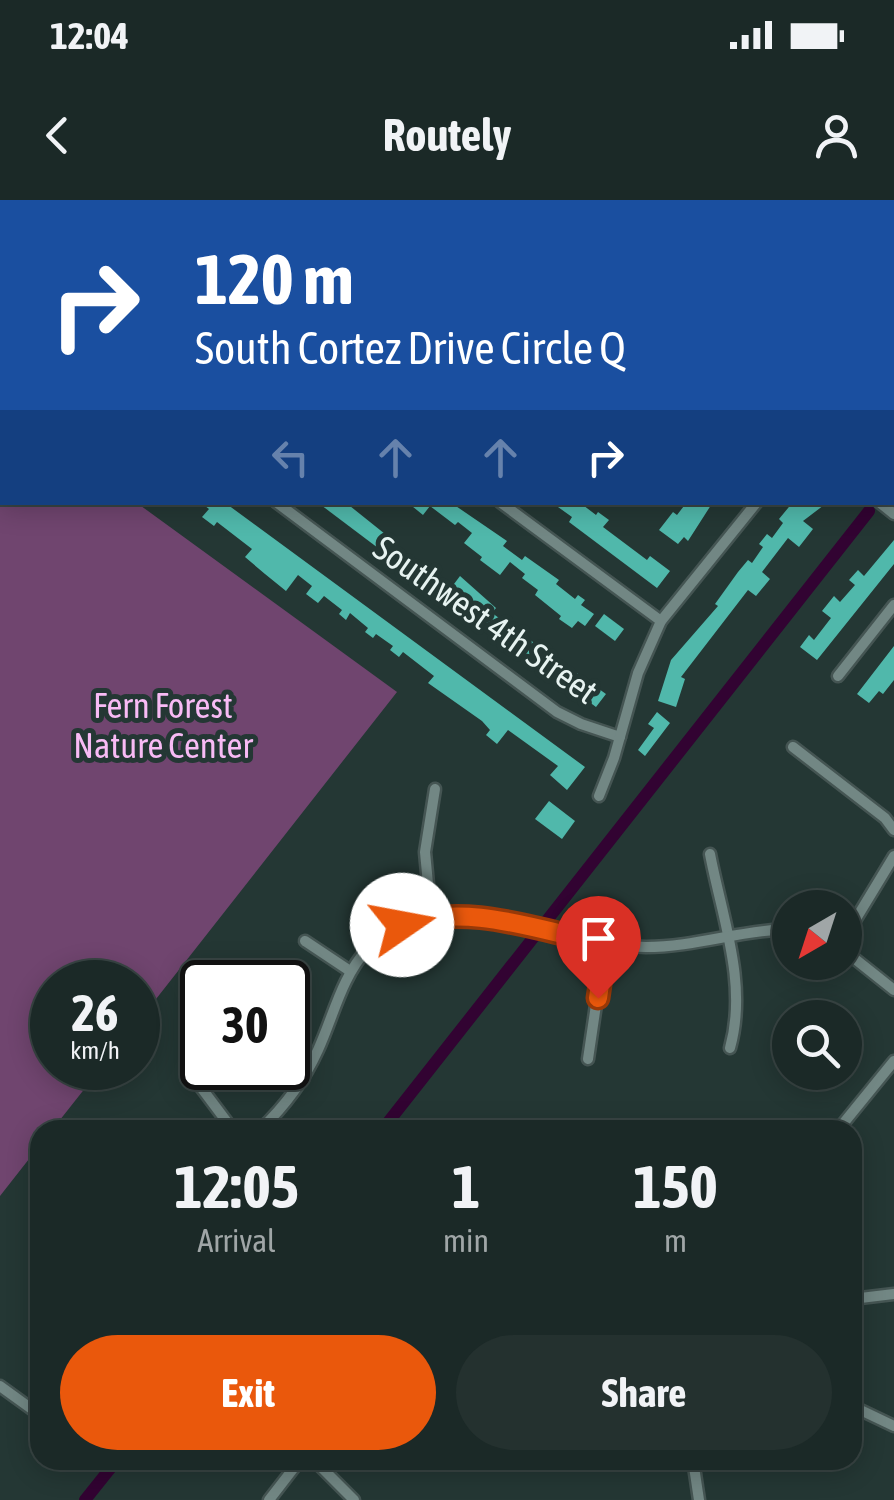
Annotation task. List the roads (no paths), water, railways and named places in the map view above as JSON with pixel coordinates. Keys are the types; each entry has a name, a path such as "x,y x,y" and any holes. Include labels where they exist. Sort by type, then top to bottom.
{"street":[{"name":"Southwest 4th Street","path":"280,505 557,712 620,737"},
{"path":"504,505 661,621"},
{"path":"599,796 638,672 661,621 755,505"},
{"path":"838,676 894,605"},
{"path":"794,747 886,818 894,830"},
{"path":"431,916 425,852 435,788"},
{"path":"710,854 737,1005 738,1020 730,1048"},
{"path":"862,909 894,856"},
{"path":"268,1120 304,1076 350,971 384,934 431,916 469,916 606,944 664,947 772,931"},
{"path":"305,940 350,971"},
{"path":"588,1059 606,944"},
{"path":"862,965 894,990"},
{"path":"846,1120 894,1060"},
{"path":"203,1090 225,1120"},
{"path":"862,1298 894,1294"},
{"path":"0,1386 30,1408"},
{"path":"862,1411 894,1426"},
{"path":"268,1500 292,1470"},
{"path":"324,1470 354,1500"},
{"path":"696,1470 700,1500"}],"waterway":[{"path":"390,1120 869,511"},
{"path":"85,1500 109,1470"}],"park label":[{"name":"Fern Forest Nature Center","path":"163,725"}]}
